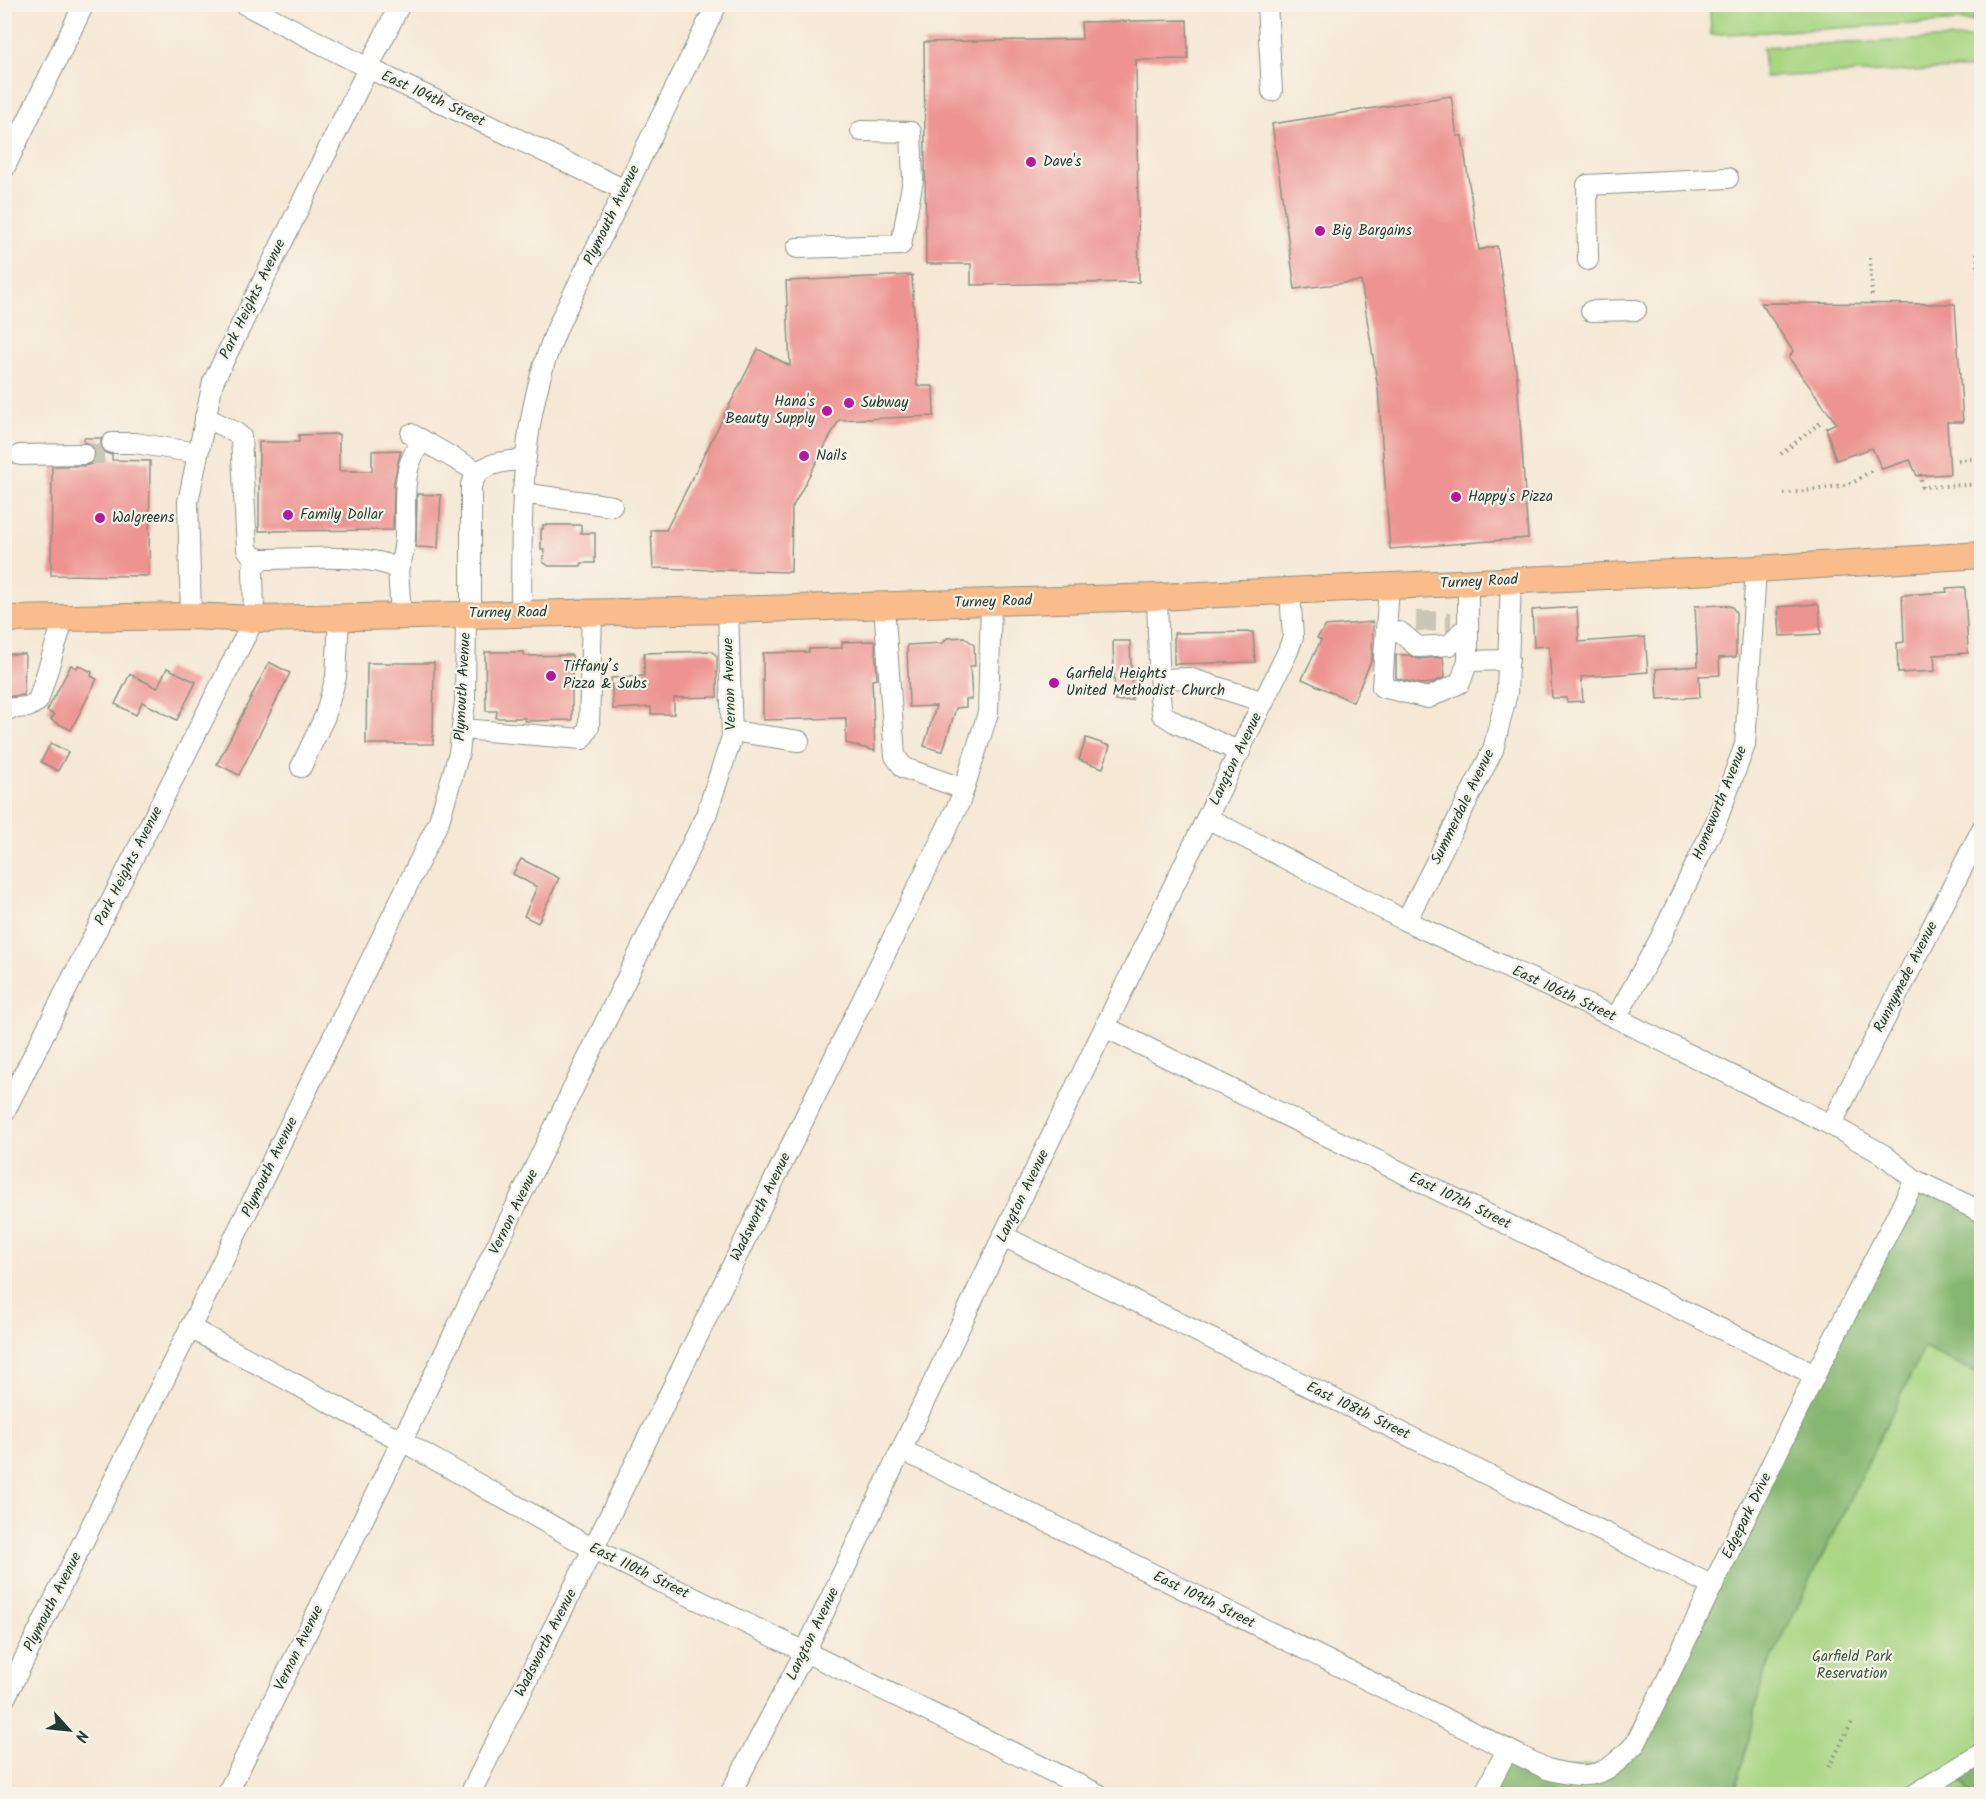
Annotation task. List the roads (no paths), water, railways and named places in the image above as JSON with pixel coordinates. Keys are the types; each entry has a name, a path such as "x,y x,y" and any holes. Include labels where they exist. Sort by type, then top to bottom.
{"main road":[{"name":"Turney Road","path":"4,619 191,616 254,619 728,610 1157,597 1756,569 1982,555"}],"street":[{"path":"4,169 84,4"},
{"name":"East 104th Street","path":"244,4 368,68 625,190"},
{"name":"Park Heights Avenue","path":"191,616 188,502 213,382 400,4"},
{"name":"Plymouth Avenue","path":"521,613 524,460 531,411 546,356 558,326 717,4"},
{"path":"1268,4 1272,91"},
{"path":"797,248 901,245 913,180 911,132 861,130"},
{"path":"1588,260 1587,185 1728,178"},
{"path":"1591,311 1636,310"},
{"path":"206,417 241,437 247,549 253,556 262,559 342,559 386,562 398,569"},
{"path":"401,616 398,569 403,557 405,541 408,468 416,436 478,472 500,462 524,460"},
{"path":"112,448 135,443 197,458"},
{"path":"20,449 84,448"},
{"name":"Plymouth Avenue","path":"4,1700 439,821 459,753 462,729 469,614 471,485 478,472"},
{"path":"522,493 612,506"},
{"path":"254,619 253,568 262,559"},
{"name":"Homeworth Avenue","path":"1616,1018 1661,937 1716,822 1745,745 1756,569"},
{"name":"Summerdale Avenue","path":"1406,921 1493,750 1507,693 1511,580"},
{"path":"1389,587 1401,628 1418,647 1450,645 1460,629 1468,583"},
{"name":"Langton Avenue","path":"730,1794 805,1652 1003,1236 1240,752 1293,637 1290,592"},
{"path":"1157,597 1162,714 1176,723 1240,752"},
{"name":"Wadsworth Avenue","path":"470,1794 593,1549 964,789 988,713 991,602"},
{"path":"884,605 895,756 904,768 964,789"},
{"name":"Vernon Avenue","path":"227,1794 402,1441 706,814 732,737 728,610"},
{"path":"462,729 582,739 589,727 592,612"},
{"path":"301,767 326,716 336,677 339,617"},
{"path":"4,709 28,707 38,701 64,618"},
{"name":"Park Heights Avenue","path":"4,1113 254,619"},
{"path":"1401,628 1382,687 1428,698 1460,683 1468,661 1460,629"},
{"path":"1468,661 1509,660"},
{"path":"1160,679 1190,678 1263,702"},
{"path":"732,731 799,741"},
{"name":"East 106th Street","path":"1207,818 1406,921 1616,1018 1831,1125 1884,1155 1915,1180"},
{"name":"Runnymede Avenue","path":"1831,1125 1982,829"},
{"name":"East 107th Street","path":"1105,1027 1815,1375"},
{"path":"1915,1180 1982,1212"},
{"name":"Edgepark Drive","path":"1507,1750 1547,1769 1572,1776 1597,1775 1617,1764 1636,1743 1815,1375 1915,1180"},
{"name":"East 108th Street","path":"1003,1236 1713,1586"},
{"name":"East 110th Street","path":"190,1328 402,1441 593,1549 1098,1794"},
{"name":"East 109th Street","path":"902,1450 1507,1750"},
{"path":"1484,1794 1507,1750"},
{"path":"1915,1794 1982,1753"}],"tunnel":[{"path":"84,454 112,454"},
{"path":"1416,621 1451,622"}],"place":[{"name":"Dave's","path":"1031,162"},
{"name":"Big Bargains","path":"1320,231"},
{"name":"Subway","path":"849,403"},
{"name":"Hana's Beauty Supply","path":"827,411"},
{"name":"Nails","path":"804,456"},
{"name":"Happy's Pizza","path":"1456,497"},
{"name":"Family Dollar","path":"288,515"},
{"name":"Walgreens","path":"100,518"},
{"name":"Tiffany’s Pizza & Subs","path":"551,676"},
{"name":"Garfield Heights United Methodist Church","path":"1054,683"}],"park label":[{"name":"Garfield Park Reservation","path":"1852,1666"}]}
